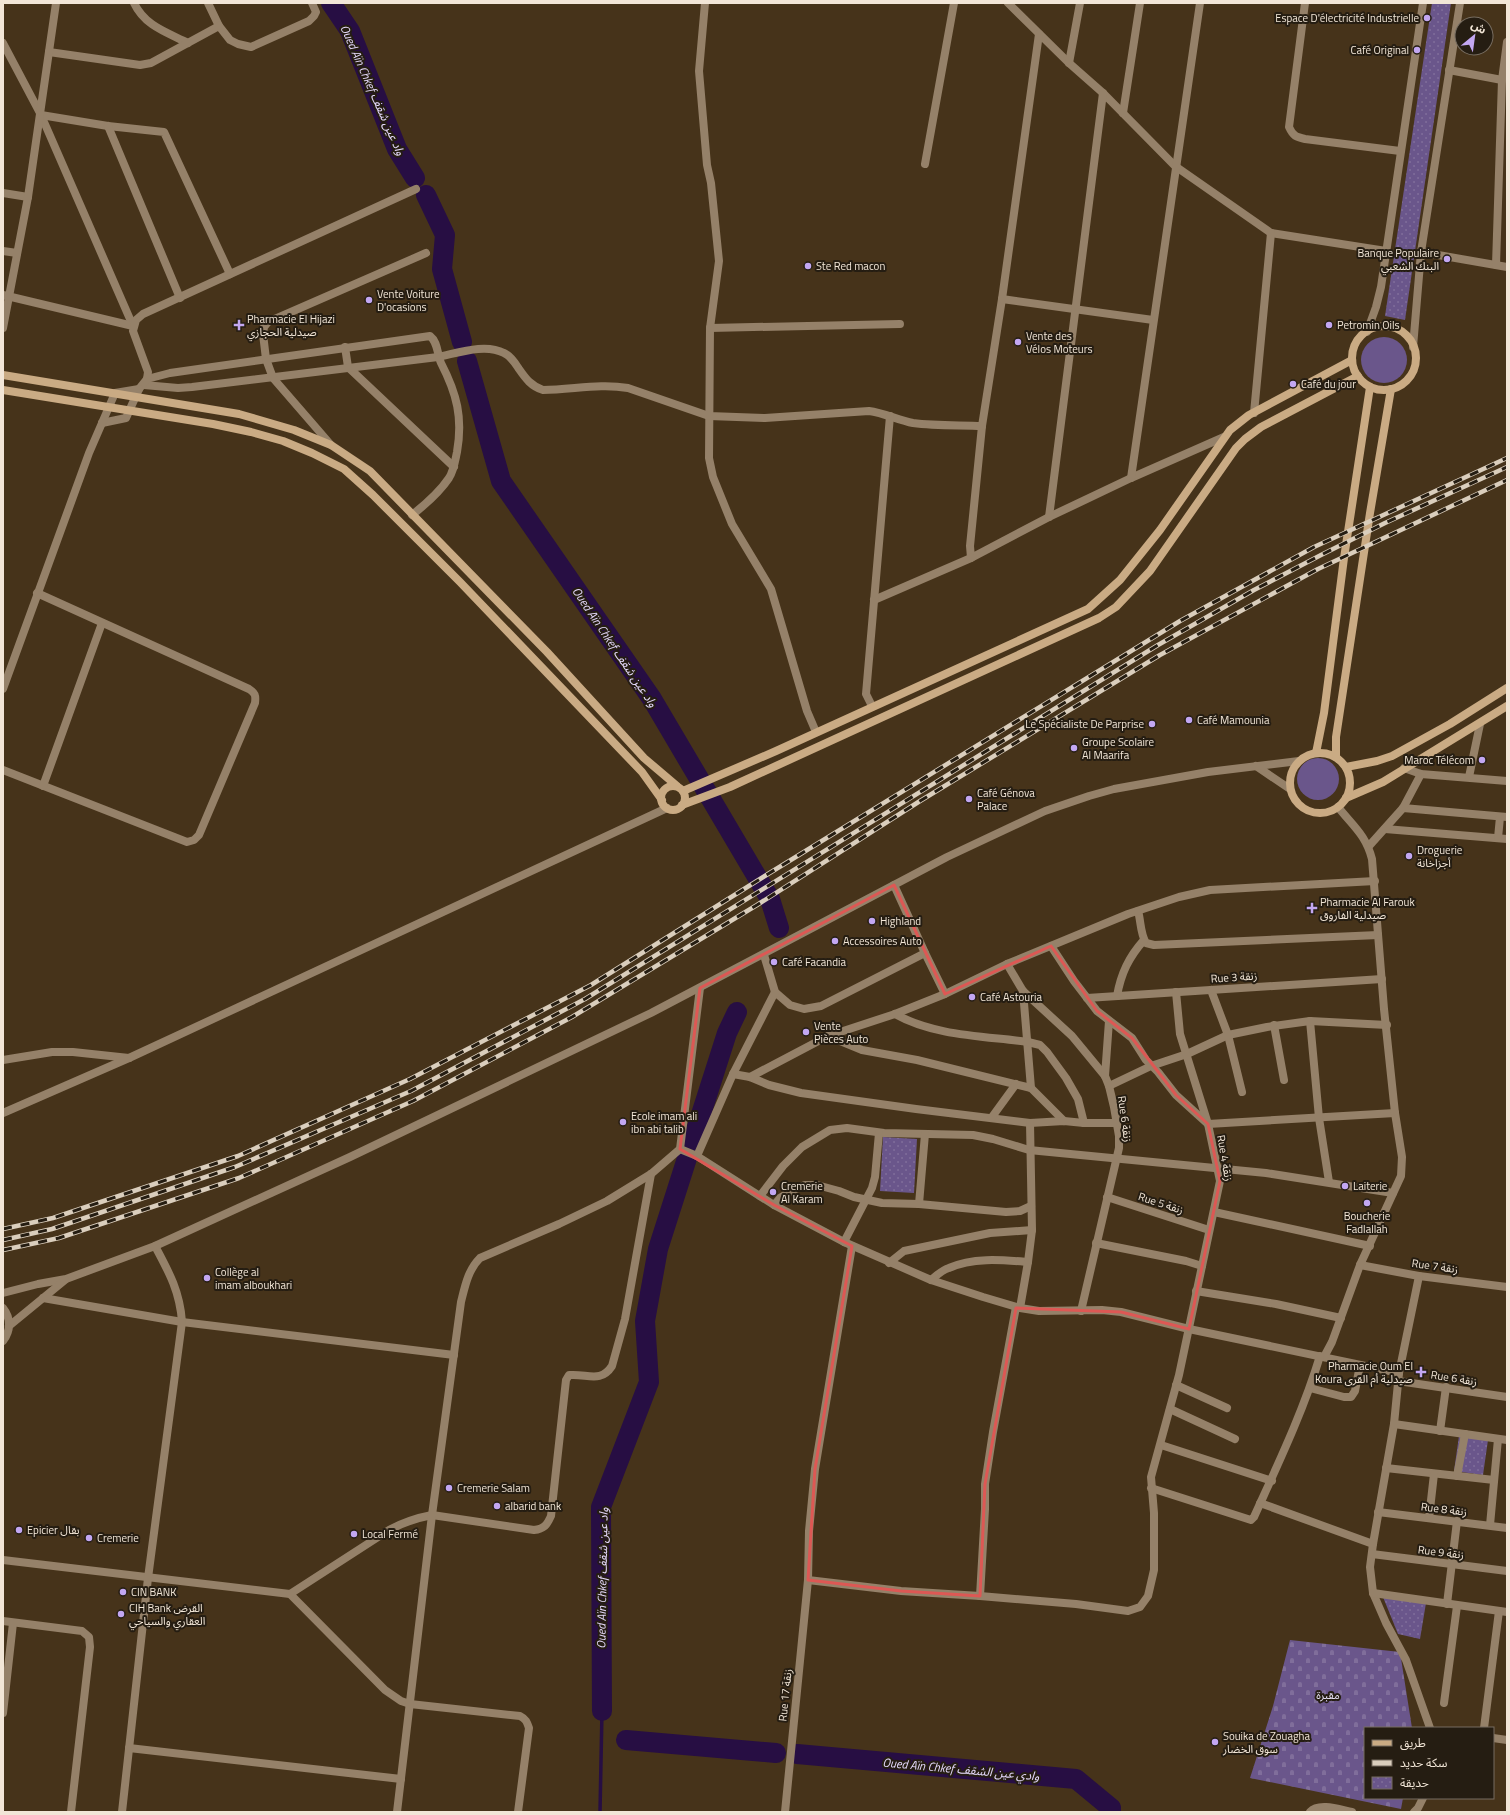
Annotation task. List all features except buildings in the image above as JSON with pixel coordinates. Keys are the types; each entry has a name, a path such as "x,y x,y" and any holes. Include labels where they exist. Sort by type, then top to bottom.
{"main road":[{"path":"1381,327 1396,329 1410,339 1413,347 1415,359 1411,374 1402,384 1391,389 1382,390 1370,387 1358,376 1352,360 1355,345 1367,332 1381,327"},
{"path":"662,800 662,794 665,789 670,786 680,788 695,786 724,774 1088,609 1120,580 1160,530 1224,437 1238,423 1352,360"},
{"path":"3,375 115,393 141,387 210,409 268,421 331,445 370,471 547,652 644,758 680,788 685,798 682,805"},
{"path":"3,390 213,424 283,441 344,469 373,495 460,582 642,772 667,808 675,810 682,805 730,787 1099,618 1116,607 1150,571 1236,448 1245,439 1261,426 1358,376"},
{"path":"1316,753 1324,713 1344,558 1370,387"},
{"path":"1336,757 1336,737 1370,513 1391,389"},
{"path":"1346,767 1377,761 1392,756 1450,724 1507,688"},
{"path":"1346,798 1376,786 1480,724 1507,706"},
{"path":"1316,753 1326,753 1336,757 1346,767 1349,774 1350,784 1346,798 1338,807 1325,812 1311,811 1299,804 1294,799 1290,789 1292,771 1299,761 1316,753"}],"street":[{"path":"3,328 6,296 17,253 28,197 56,3"},
{"path":"134,3 140,14 153,26 188,43"},
{"path":"208,3 218,26 230,40 238,44 251,46 309,21 316,12 312,3"},
{"path":"705,3 699,71 703,126 719,261 710,328 709,458 713,477 732,524 771,589 808,711 816,732"},
{"path":"925,164 954,3"},
{"path":"1008,3 1069,63 1104,93 1175,166 1271,233 1386,251"},
{"path":"1069,63 1080,3"},
{"path":"1123,113 1140,3"},
{"path":"1131,478 1152,320 1200,3"},
{"path":"1305,3 1289,127 1292,134 1305,140 1400,151"},
{"path":"1367,332 1379,293 1424,3"},
{"path":"1413,347 1421,252 1460,3"},
{"path":"49,52 140,64 151,63 218,26"},
{"path":"971,558 970,546 982,426 1002,299 1039,34"},
{"path":"1496,265 1502,80 1507,42"},
{"path":"3,43 5,52 41,115 133,326"},
{"path":"1449,70 1502,80"},
{"path":"1049,517 1104,93"},
{"path":"41,115 108,126 164,132 230,274"},
{"path":"108,126 180,298"},
{"path":"102,424 126,418 148,372 146,363 132,331 136,320 143,314 416,189"},
{"path":"3,193 28,197"},
{"path":"1254,413 1271,233"},
{"path":"3,251 17,253"},
{"path":"1421,252 1507,267"},
{"path":"331,445 273,378 266,359 263,334 264,328 268,322 426,253"},
{"path":"6,296 133,326"},
{"path":"1002,299 1152,320"},
{"path":"710,328 900,324"},
{"path":"141,387 170,373 430,336 434,339 438,357 449,378 457,401 460,432 454,467 449,478 435,496 412,515"},
{"path":"345,347 348,367 454,467"},
{"path":"141,387 178,388 273,378 348,367 438,357 474,350 492,349 504,353 510,357 528,382 535,388 543,390 596,385 628,388 709,416 765,418 869,411 914,423 982,426"},
{"path":"3,689 37,593 115,393"},
{"path":"872,706 866,694 890,416"},
{"path":"874,600 971,558 1049,517 1131,478 1224,437"},
{"path":"3,770 187,842 194,840 199,835 255,703 256,697 249,689 37,593"},
{"path":"43,786 102,623"},
{"path":"1469,777 1480,724"},
{"path":"3,1293 66,1279 155,1246 242,1208 456,1108 700,988 974,843 1021,821 1089,796 1146,783 1299,761"},
{"path":"1256,766 1290,789"},
{"path":"1404,768 1421,774 1507,781"},
{"path":"1369,846 1403,808 1421,774"},
{"path":"1151,1488 1248,1520 1254,1517 1272,1480 1300,1414 1322,1356 1342,1318 1360,1265 1401,1176 1402,1157 1395,1113 1378,935 1375,880 1369,846 1353,823 1338,807"},
{"path":"3,1113 129,1058 667,808"},
{"path":"1403,808 1503,817 1498,838"},
{"path":"1385,829 1507,839"},
{"path":"750,1077 828,1036 895,1014 945,994 1007,964 1138,911 1178,897 1210,890 1375,880"},
{"path":"894,885 924,953 945,994"},
{"path":"1138,911 1144,940 1154,945 1378,935"},
{"path":"1117,996 1124,968 1134,951 1144,940"},
{"path":"1051,946 1074,981 1097,1011 1132,1038 1140,1053 1176,1095 1208,1124 1395,1113"},
{"path":"764,955 775,992 790,1005 804,1009 821,1006 924,953"},
{"name":"Rue 6 زنقة","path":"1007,964 1023,991 1072,1036 1104,1076 1109,1086 1117,1123 1119,1142 1116,1158 1081,1311"},
{"name":"Rue 3 زنقة","path":"1087,998 1382,979"},
{"path":"397,1812 416,1664 432,1515 461,1302 467,1279 473,1266 480,1258 560,1224 607,1201 650,1174 681,1150 700,988"},
{"path":"1211,990 1228,1035 1242,1092"},
{"path":"1023,991 1031,1088"},
{"path":"695,1156 733,1074 775,992"},
{"name":"Rue 4 زنقة","path":"808,1580 901,1591 1076,1604 1128,1611 1140,1607 1148,1596 1154,1570 1154,1513 1151,1488 1153,1466 1176,1385 1220,1181 1208,1124 1180,1034 1176,992"},
{"path":"895,1014 916,1025 935,1030 1028,1042 1040,1045 1066,1078 1078,1099 1084,1123"},
{"path":"1104,1076 1109,1021"},
{"path":"1109,1086 1151,1066 1187,1054 1228,1035 1274,1025 1310,1021 1387,1025"},
{"path":"1310,1021 1319,1118 1329,1182"},
{"path":"1274,1025 1284,1080"},
{"path":"828,1036 862,1050 917,1060 1031,1088 1064,1121"},
{"path":"3,1060 30,1055 66,1052 129,1058"},
{"path":"733,1074 750,1077 769,1085 801,1094 1030,1123 1064,1121 1084,1123 1117,1123"},
{"path":"992,1118 1016,1084"},
{"path":"980,1596 985,1484 993,1432 1028,1262 1032,1230 1029,1150 1030,1123"},
{"path":"760,1196 783,1166 802,1147 830,1130 847,1128 878,1133 973,1135 993,1139 1029,1150 1266,1173 1394,1193"},
{"name":"Rue 17 زنقة","path":"785,1812 808,1580 808,1531 814,1476 848,1244 865,1200 872,1188 875,1177 878,1133"},
{"path":"918,1204 925,1134"},
{"name":"Rue 6 زنقة","path":"681,1150 695,1156 774,1205 848,1244 888,1263 930,1280 1018,1308 1039,1311 1121,1312 1189,1329 1322,1356 1360,1365 1399,1377 1446,1387 1507,1397"},
{"path":"290,1594 389,1530 406,1521 432,1515 534,1530 541,1529 548,1522 551,1516 559,1456 566,1380 569,1375 602,1376 608,1372 614,1361 625,1319 650,1174"},
{"path":"774,1205 780,1198 805,1185 817,1185 865,1200 882,1203 918,1204 1006,1212 1020,1210 1031,1206"},
{"name":"Rue 5 زنقة","path":"1107,1197 1209,1230"},
{"path":"1214,1212 1370,1246"},
{"path":"888,1263 904,1251 990,1233 1032,1230"},
{"path":"1096,1243 1186,1261 1202,1266"},
{"path":"122,1812 148,1578 182,1322 181,1306 177,1290 155,1246"},
{"path":"930,1280 948,1268 973,1262 1002,1260 1028,1262"},
{"name":"Rue 7 زنقة","path":"1360,1265 1419,1276 1507,1287"},
{"path":"1419,1276 1399,1377 1394,1424 1372,1544 1370,1574 1373,1593 1386,1623 1406,1660 1430,1727"},
{"path":"9,1326 66,1279"},
{"path":"1196,1291 1268,1302 1342,1318"},
{"path":"43,1298 182,1322 454,1355"},
{"path":"3,1308 8,1317 9,1326 3,1341"},
{"path":"1310,1388 1344,1397 1351,1397 1355,1391 1360,1365"},
{"path":"1176,1385 1227,1408"},
{"path":"1440,1431 1446,1387"},
{"path":"1170,1409 1235,1439"},
{"path":"1394,1424 1507,1440"},
{"path":"1458,1476 1465,1434"},
{"path":"1490,1525 1498,1439"},
{"path":"1160,1445 1272,1480"},
{"path":"1386,1468 1494,1480"},
{"path":"1430,1518 1434,1474"},
{"path":"1260,1503 1372,1544"},
{"name":"Rue 8 زنقة","path":"1378,1512 1507,1528"},
{"path":"1447,1604 1457,1521"},
{"name":"Rue 9 زنقة","path":"1372,1554 1507,1571"},
{"path":"3,1560 290,1594 385,1690 401,1701 410,1704 520,1716 524,1718 527,1721 529,1728 518,1812"},
{"path":"1373,1593 1503,1612 1484,1727"},
{"path":"1444,1703 1457,1606"},
{"path":"3,1621 82,1631 89,1637 90,1646 71,1812"},
{"path":"3,1713 13,1623"},
{"path":"1494,1738 1507,1740"},
{"path":"129,1748 401,1779"},
{"path":"1414,1812 1422,1799"},
{"path":"1310,1812 1320,1807 1352,1812"}],"highlighted area":[{"path":"894,885 945,994 1051,946 1097,1011 1132,1038 1176,1095 1208,1124 1220,1181 1189,1329 1121,1312 1016,1308 985,1484 980,1596 901,1591 808,1580 815,1469 852,1246 774,1205 680,1149 700,988"}],"green space":[{"path":"1432,3 1451,3 1405,320 1385,316"},
{"path":"1389,337 1393,338 1403,347 1406,351 1406,369 1397,379 1389,383 1379,383 1371,379 1362,369 1361,355 1365,347 1375,338"},
{"path":"1314,758 1322,758 1330,761 1336,767 1339,779 1336,791 1330,797 1322,800 1314,800 1306,797 1300,791 1297,783 1297,775 1300,767 1306,761"},
{"path":"883,1137 917,1139 914,1193 880,1191"},
{"path":"1459,1436 1488,1440 1483,1475 1454,1471"},
{"path":"1383,1597 1426,1603 1420,1639 1398,1634"},
{"name":"مقبرة","path":"1290,1640 1400,1652 1412,1727 1364,1727 1364,1799 1403,1799 1401,1809 1250,1778 1273,1706"}],"waterway":[{"name":"Oued Aïn Chkef واد عين شقف","path":"331,3 350,31 397,149 415,178"},
{"name":"Oued Aïn Chkef واد عين شقف","path":"426,195 445,235 442,269 462,342"},
{"name":"Oued Aïn Chkef واد عين شقف","path":"467,361 501,481 652,699 770,899 779,928"},
{"name":"Oued Aïn Chkef واد عين شقف","path":"602,1711 601,1507 649,1382 645,1321 658,1249 727,1033 737,1012"},
{"path":"600,1812 602,1711"},
{"name":"Oued Aïn Chkef واد عين شقف","path":"626,1740 776,1753"},
{"name":"Oued Aïn Chkef وادي عين الشقف","path":"797,1754 1076,1779 1111,1808 1111,1812"}],"railway":[{"path":"3,1229 53,1218 238,1156 410,1079 591,985 768,874 1180,621 1314,547 1507,458"},
{"path":"3,1240 52,1229 235,1167 411,1091 585,999 1158,645 1254,590 1385,523 1507,467"},
{"path":"3,1250 59,1238 239,1178 413,1101 572,1017 757,905 920,801 1160,655 1318,569 1507,480"}],"place":[{"name":"Espace D'électricité Industrielle","path":"1427,18"},
{"name":"Café Original","path":"1417,50"},
{"name":"Banque Populaire البنك الشعبي","path":"1447,259"},
{"name":"Ste Red macon","path":"808,266"},
{"name":"Vente Voiture D'ocasions","path":"369,300"},
{"name":"Pharmacie El Hijazi صيدلية الحجازي","path":"239,325"},
{"name":"Petromin Oils","path":"1329,325"},
{"name":"Vente des Vélos Moteurs","path":"1018,342"},
{"name":"Café du jour","path":"1293,384"},
{"name":"Café Mamounia","path":"1189,720"},
{"name":"Le Spécialiste De Parprise","path":"1152,724"},
{"name":"Groupe Scolaire Al Maarifa","path":"1074,748"},
{"name":"Maroc Télécom","path":"1482,760"},
{"name":"Café Génova Palace","path":"969,799"},
{"name":"Droguerie أجزاخانة","path":"1409,856"},
{"name":"Pharmacie Al Farouk صيدلية الفاروق","path":"1312,908"},
{"name":"Highland","path":"872,921"},
{"name":"Accessoires Auto","path":"835,941"},
{"name":"Café Facandia","path":"774,962"},
{"name":"Café Astouria","path":"972,997"},
{"name":"Vente Pièces Auto","path":"806,1032"},
{"name":"Ecole imam ali ibn abi talib","path":"623,1122"},
{"name":"Laiterie","path":"1345,1186"},
{"name":"Cremerie Al Karam","path":"773,1192"},
{"name":"Boucherie Fadlallah","path":"1367,1203"},
{"name":"Collège al imam alboukhari","path":"207,1278"},
{"name":"Pharmacie Oum El Koura صيدلية أم القرى","path":"1421,1372"},
{"name":"Cremerie Salam","path":"449,1488"},
{"name":"albarid bank","path":"497,1506"},
{"name":"Epicier بقال","path":"19,1530"},
{"name":"Local Fermé","path":"354,1534"},
{"name":"Cremerie","path":"89,1538"},
{"name":"CIN BANK","path":"123,1592"},
{"name":"CIH Bank القرض العقاري والسياحي","path":"121,1614"},
{"name":"Souika de Zouagha سوق الخضار","path":"1215,1742"}]}
